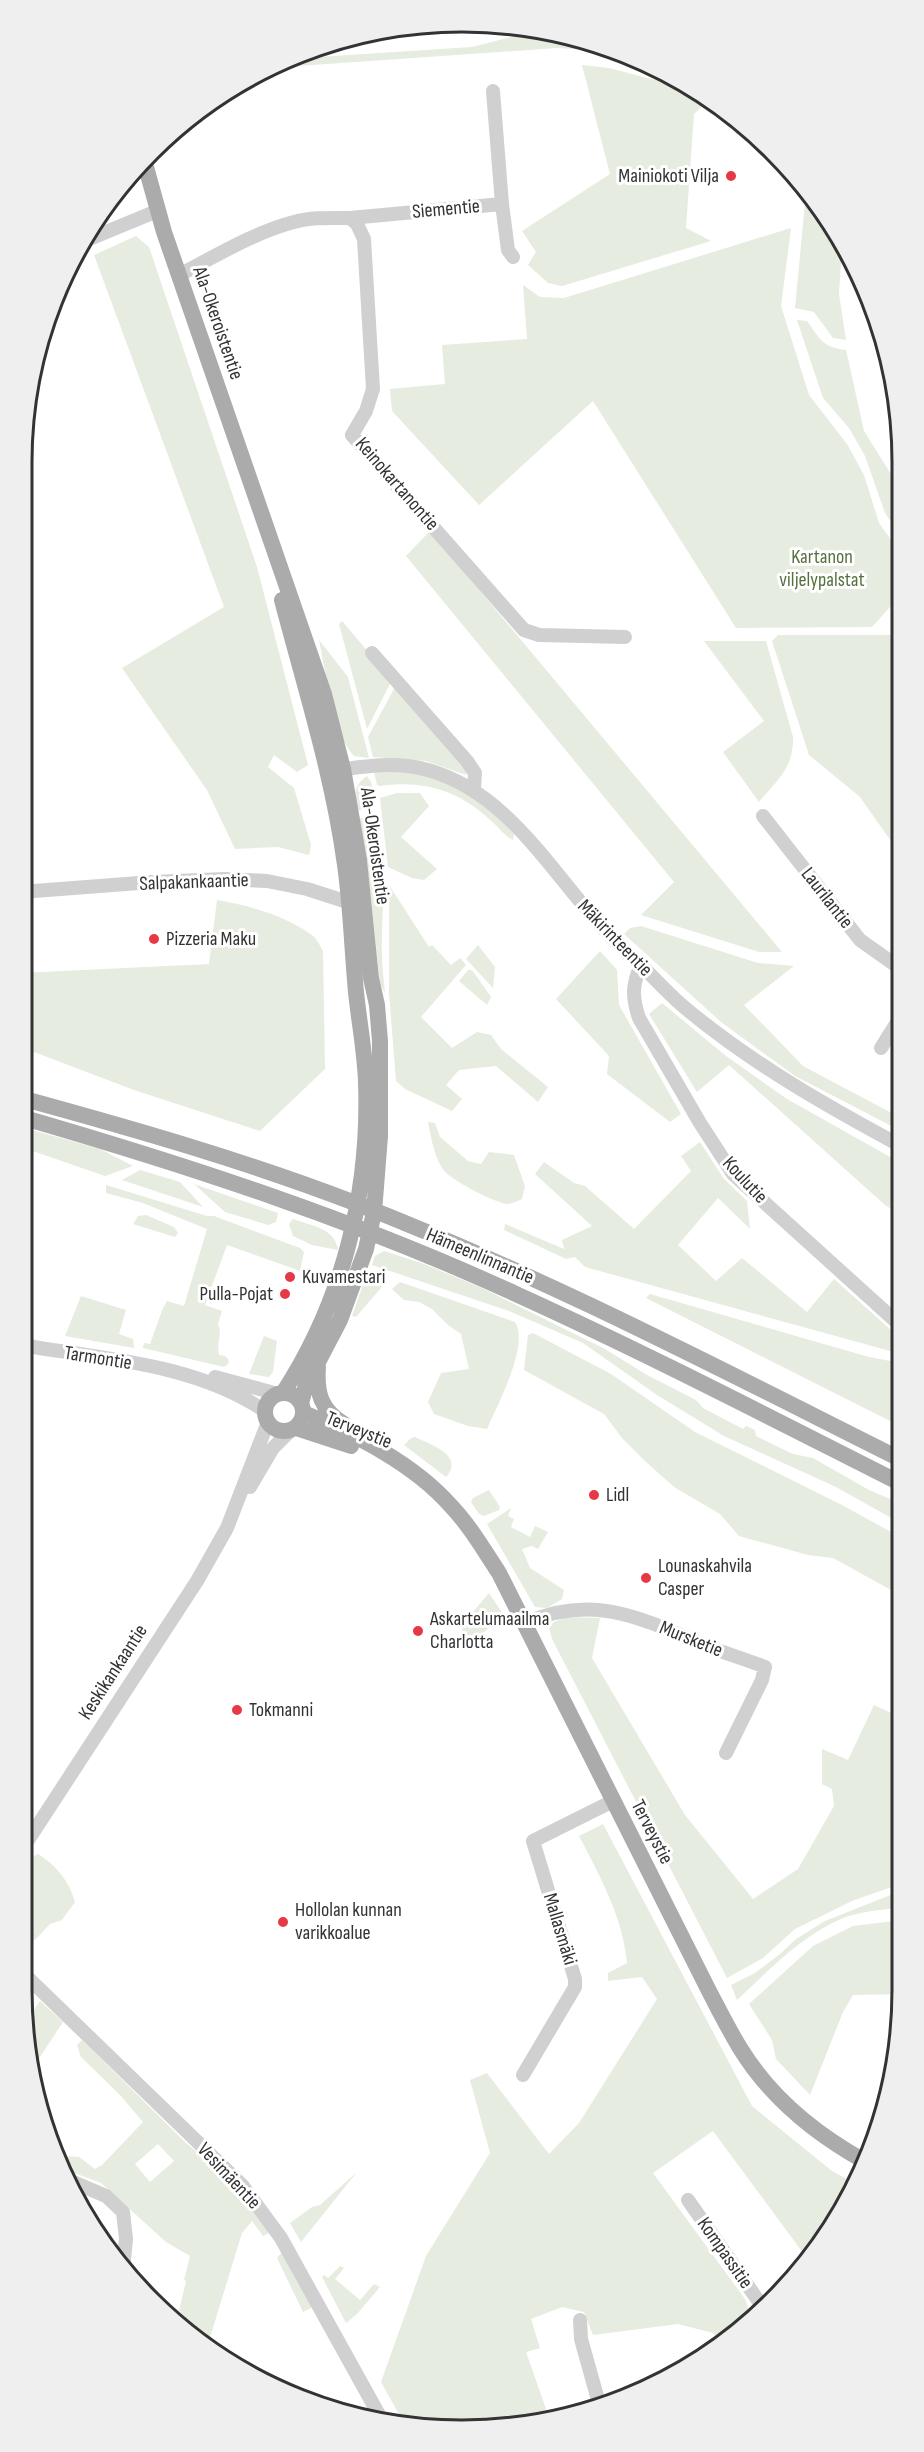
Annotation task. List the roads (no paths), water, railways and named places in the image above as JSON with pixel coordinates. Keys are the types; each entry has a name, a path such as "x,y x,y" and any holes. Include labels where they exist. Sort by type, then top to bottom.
{"main road":[{"name":"Ala-Okeroistentie","path":"146,170 157,211 256,499 335,771 345,865 356,905 380,1041 380,1136 374,1212 369,1233"},
{"name":"Ala-Okeroistentie","path":"353,1225 361,1189 366,1133 366,1083 356,905"},
{"name":"Hämeenlinnantie","path":"32,1101 248,1164 357,1204 550,1286 892,1455"},
{"name":"Hämeenlinnantie","path":"32,1120 168,1160 353,1225 517,1294 892,1479"},
{"path":"281,1394 294,1396 298,1419 276,1429 267,1417 269,1401 281,1394 327,1313 338,1285 353,1225"},
{"name":"Keskikankaantie","path":"298,1419 306,1385 340,1320 366,1249 369,1233"},
{"name":"Terveystie","path":"318,1363 317,1384 327,1412 341,1423 391,1449 423,1476 475,1535 499,1573 741,2049 765,2082 790,2109 820,2133 859,2157"},
{"name":"Terveystie","path":"298,1419 386,1462 425,1487 433,1487"}],"street":[{"name":"Siementie","path":"350,218 502,204 493,91"},
{"path":"502,204 508,250 513,257"},
{"path":"96,236 157,211"},
{"path":"179,275 237,245 293,222 312,218 350,218"},
{"name":"Keinokartanontie","path":"350,218 364,238 373,389 366,411 352,435 524,630 539,635 625,637"},
{"path":"372,653 467,761 475,774 474,790"},
{"name":"Mäkirinteentie","path":"335,771 379,765 404,766 444,776 474,790 508,817 595,920 682,1005 737,1050 892,1141"},
{"name":"Laurilantie","path":"763,816 860,940 892,963"},
{"name":"Salpakankaantie","path":"32,891 152,882 267,880 307,889 356,905"},
{"name":"Koulutie","path":"641,965 636,976 633,999 639,1018 700,1123 734,1174 892,1318"},
{"path":"881,1048 892,1030"},
{"name":"Tarmontie","path":"32,1347 174,1371 193,1372 281,1394"},
{"name":"Tarmontie","path":"174,1371 218,1386 246,1399 267,1417"},
{"name":"Keskikankaantie","path":"32,1834 197,1581 227,1528 267,1417"},
{"name":"Keskikankaantie","path":"234,1511 273,1448 298,1419"},
{"name":"Mursketie","path":"525,1623 546,1615 577,1610 599,1609 626,1613 765,1667 762,1680 726,1753"},
{"name":"Mallasmäki","path":"523,2075 575,1987 575,1979 533,1841 613,1801"},
{"name":"Vesimäentie","path":"32,1982 242,2185 281,2238 377,2412"},
{"path":"78,2184 106,2196 123,2212 126,2239 124,2257"},
{"name":"Kompassitie","path":"688,2200 759,2301"},
{"path":"580,2320 581,2339 598,2399"}],"place":[{"name":"Mainiokoti Vilja","path":"731,176"},
{"name":"Pizzeria Maku","path":"154,939"},
{"name":"Kuvamestari","path":"290,1277"},
{"name":"Pulla-Pojat","path":"285,1294"},
{"name":"Lidl","path":"594,1495"},
{"name":"Lounaskahvila Casper","path":"646,1578"},
{"name":"Askartelumaailma Charlotta","path":"418,1631"},
{"name":"Tokmanni","path":"237,1710"},
{"name":"Hollolan kunnan varikkoalue","path":"283,1922"}],"park label":[{"name":"Kartanon viljelypalstat","path":"822,568"}]}
